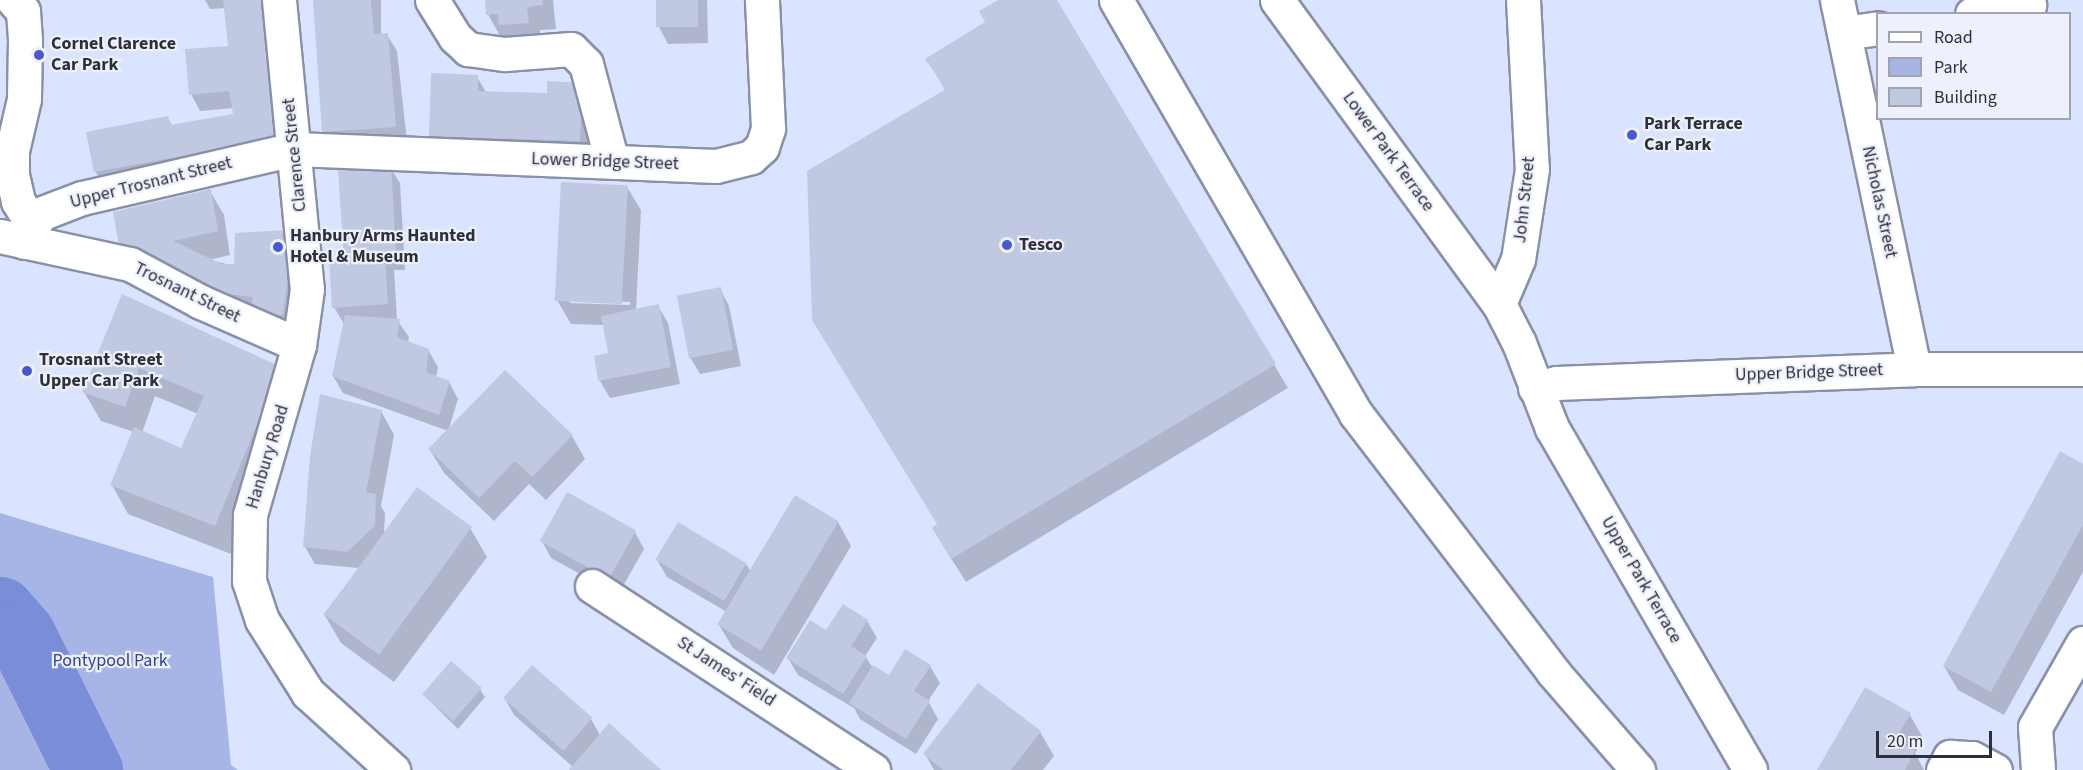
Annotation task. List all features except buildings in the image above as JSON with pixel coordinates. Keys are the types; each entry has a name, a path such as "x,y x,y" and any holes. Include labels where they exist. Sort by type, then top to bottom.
{"street":[{"path":"13,0 23,11 25,40 24,99 12,151 12,175 18,201 19,235"},
{"name":"Clarence Street","path":"279,0 307,289 299,345"},
{"path":"432,0 455,37 468,49 506,54 571,49 586,64 612,162"},
{"name":"Lower Bridge Street","path":"295,149 716,165 751,157 762,147 768,128 762,0"},
{"path":"1116,0 1356,414 1554,672 1638,770"},
{"name":"Lower Park Terrace","path":"1277,0 1499,304"},
{"name":"John Street","path":"1499,304 1518,259 1532,169 1523,0"},
{"name":"Nicholas Street","path":"1837,0 1914,369"},
{"path":"1985,12 2029,5"},
{"path":"1844,33 1876,28"},
{"name":"Upper Trosnant Street","path":"19,235 40,214 82,198 295,149"},
{"name":"Trosnant Street","path":"19,235 130,264 201,302 299,345"},
{"path":"1499,304 1519,343 1535,388"},
{"name":"Hanbury Road","path":"299,345 250,515 249,581 262,620 308,693 393,770"},
{"name":"Upper Bridge Street","path":"1535,388 1556,383 1914,369 2083,369"},
{"name":"Upper Park Terrace","path":"1535,388 1552,428 1750,770"},
{"name":"St James' Field","path":"592,586 860,766"},
{"path":"2038,770 2035,727 2083,643"},
{"path":"1943,770 1950,757 1972,758 1995,770"}],"green space":[{"name":"Pontypool Park","path":"0,513 213,577 231,765 238,770 0,770"}],"waterway":[{"path":"0,611 21,635 88,770"}],"place":[{"name":"Cornel Clarence Car Park","path":"39,55"},
{"name":"Park Terrace Car Park","path":"1632,135"},
{"name":"Tesco","path":"1007,245"},
{"name":"Hanbury Arms Haunted Hotel & Museum","path":"278,247"},
{"name":"Trosnant Street Upper Car Park","path":"27,371"}]}
